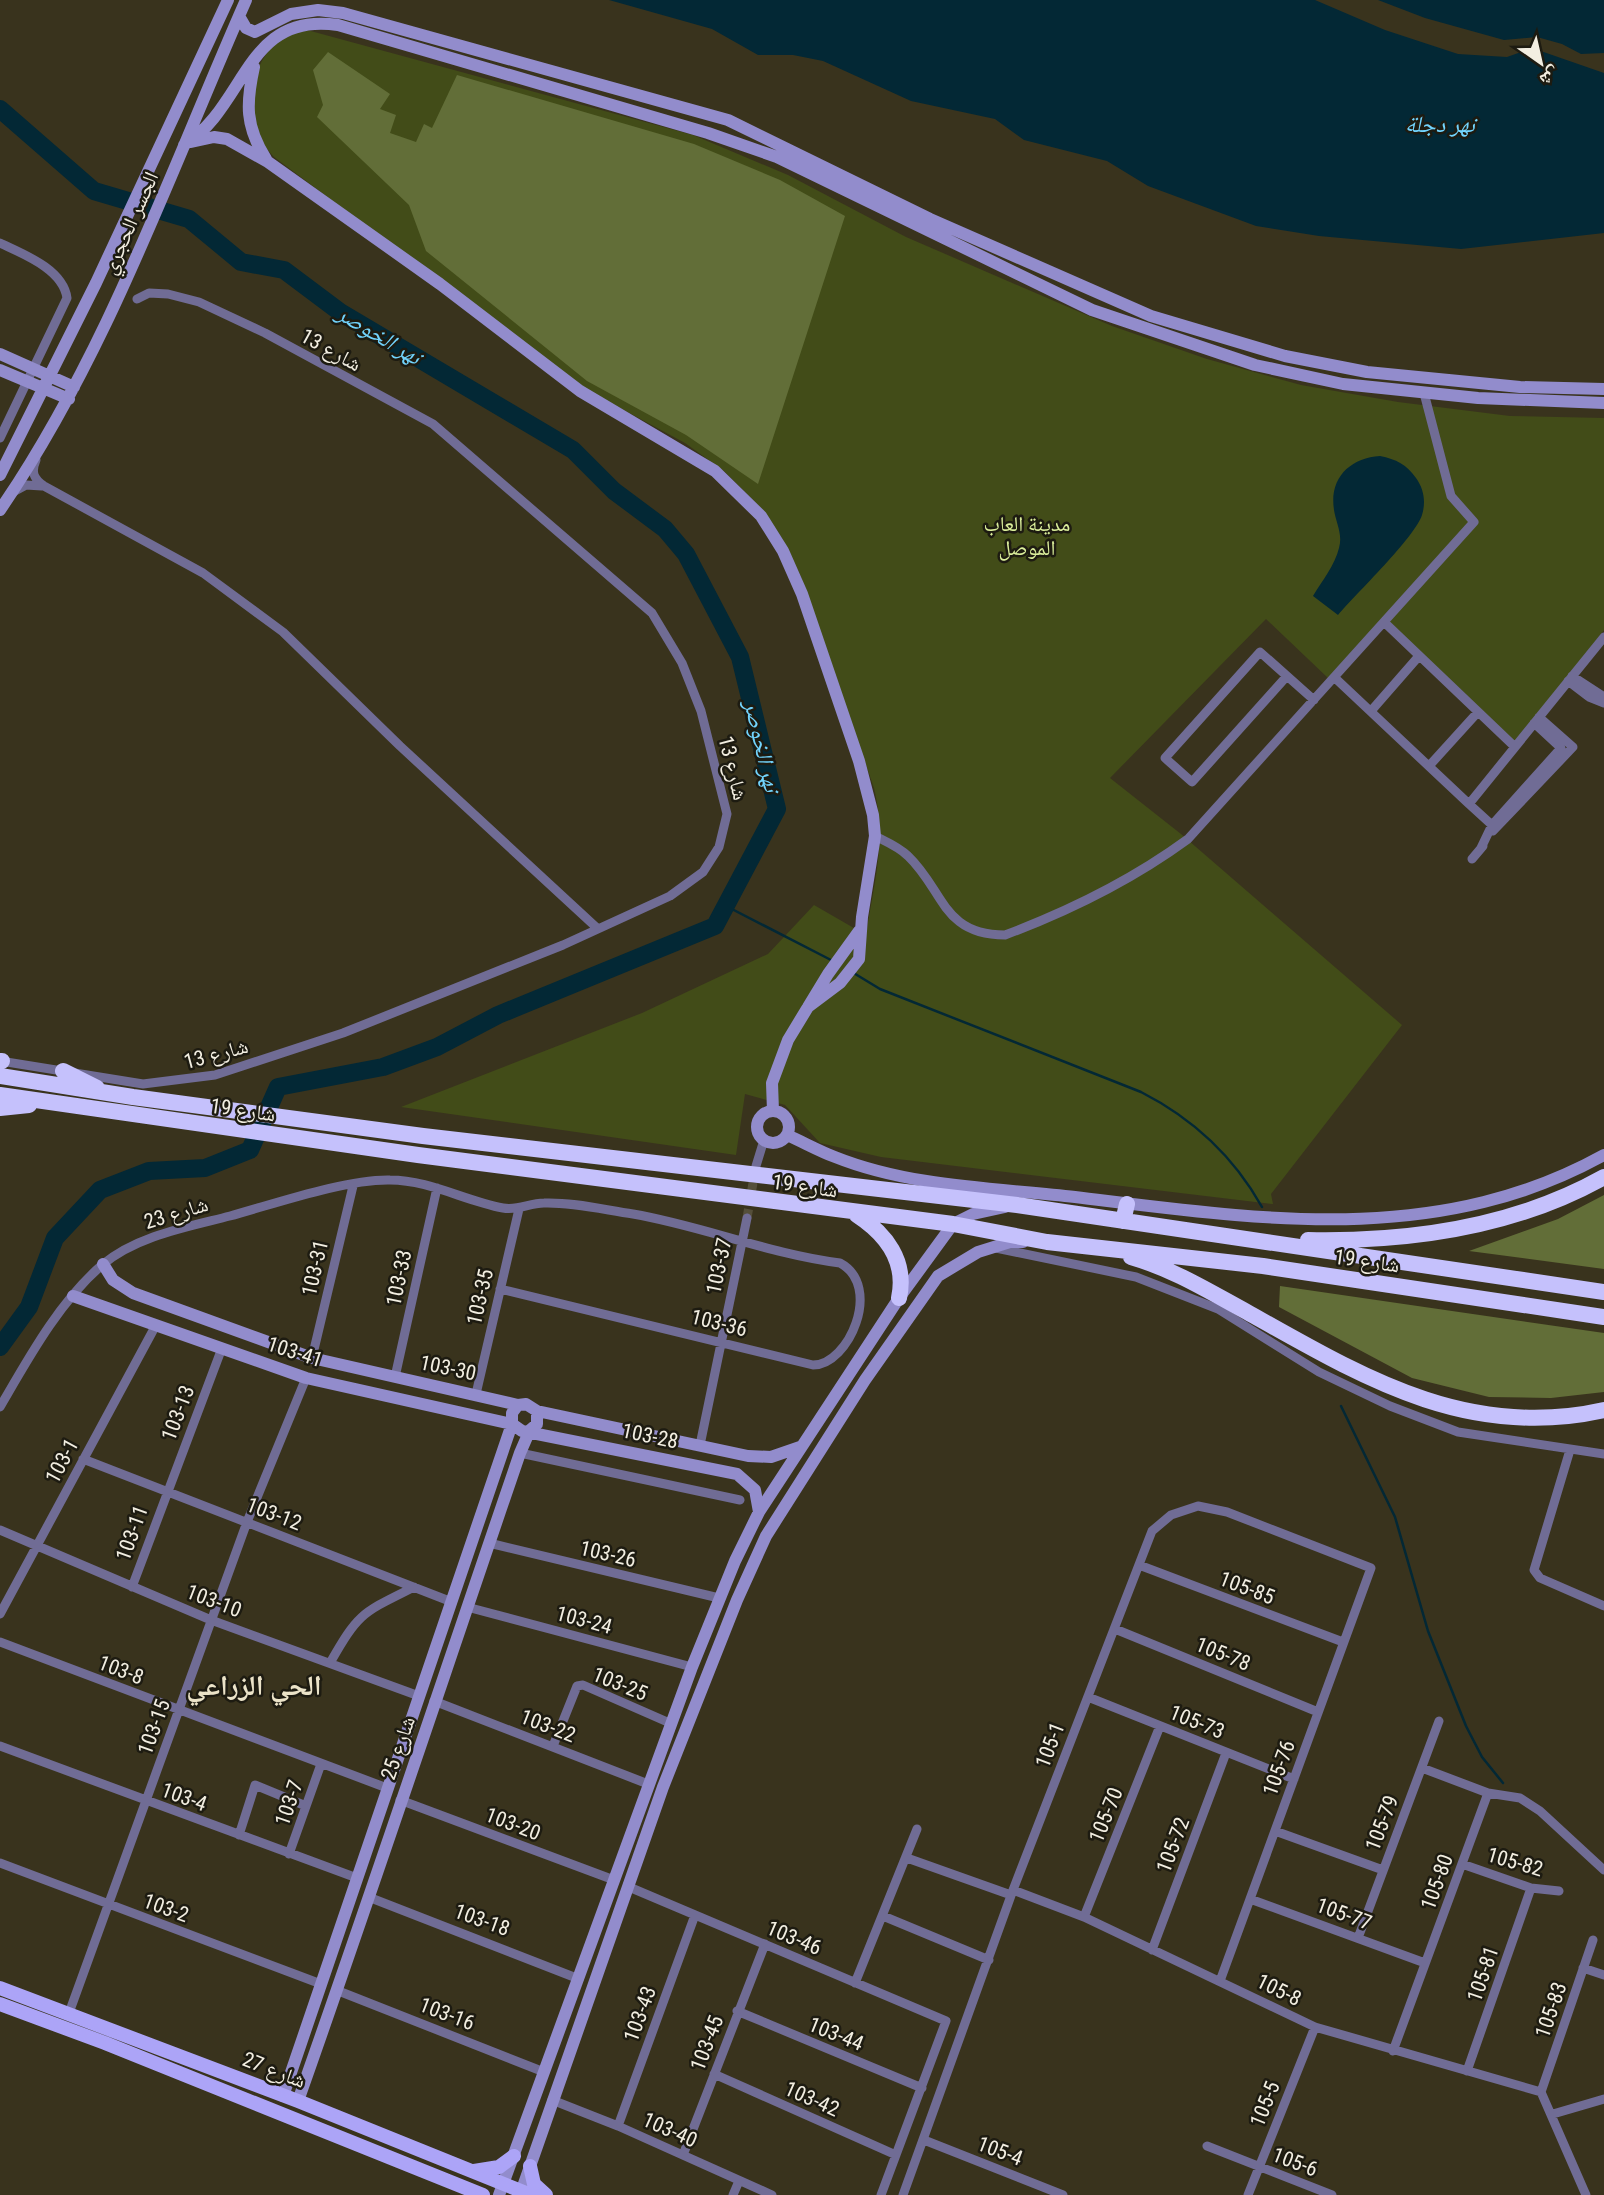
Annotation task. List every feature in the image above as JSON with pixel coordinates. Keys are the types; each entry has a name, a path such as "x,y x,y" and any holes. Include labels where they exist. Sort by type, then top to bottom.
{"highway":[{"name":"شارع 19","path":"1,1065 133,1097 423,1136 1017,1205 1604,1292"},
{"path":"63,1071 112,1094"},
{"name":"شارع 19","path":"0,1095 418,1155 953,1224 1047,1242 1263,1266 1604,1317"},
{"path":"0,1108 54,1103"},
{"path":"1239,1238 1360,1240 1432,1233 1500,1218 1562,1197 1604,1177"},
{"path":"1123,1221 1127,1203"},
{"path":"855,1213 877,1230 892,1250 901,1274 899,1298"},
{"path":"1086,1247 1140,1260 1183,1278 1361,1376 1436,1405 1490,1413 1547,1415 1604,1410"}],"main road":[{"name":"الجسر الحجري","path":"0,475 96,283 228,0"},
{"name":"الجسر الحجري","path":"0,510 37,458 118,297 243,7"},
{"path":"243,7 246,29 255,32 291,14 335,12 728,120 1044,270 1151,316 1285,356 1367,372 1520,387 1604,389"},
{"path":"184,145 205,127 256,59 281,32 298,25 319,23 347,27 708,133 777,158 1092,310 1282,373 1343,384 1424,393 1604,403"},
{"path":"472,65 475,51"},
{"path":"256,59 247,96 247,116 251,135 268,162"},
{"path":"184,145 221,137 268,162 440,284 580,391 686,452 715,471 747,500 783,551 802,594 862,772 875,836 862,925 861,953 857,965 840,984 808,1007"},
{"path":"1038,284 1044,270"},
{"path":"0,354 32,368 47,383"},
{"path":"0,370 25,381 47,383 71,393"},
{"path":"773,1111 772,1083 797,1022 828,974 847,952 862,925"},
{"path":"773,1111 787,1120 787,1135"},
{"path":"773,1111 758,1121 758,1132 764,1140 774,1143 787,1135"},
{"path":"787,1135 836,1158 913,1178 1297,1220 1380,1220 1461,1209 1503,1199 1569,1173 1604,1155"},
{"path":"501,2190 692,1667 719,1598 759,1511 899,1298 953,1224 973,1214 1017,1205"},
{"path":"524,2194 530,2166 552,2100 663,1787 737,1600 766,1535 865,1380 938,1276 963,1259 990,1247 1010,1242 1047,1242"},
{"path":"923,1263 938,1276"},
{"name":"103-30","path":"103,1264 125,1290 312,1358 518,1405 530,1404 537,1411 764,1457 800,1447"},
{"name":"103-41","path":"73,1296 306,1377 512,1424"},
{"path":"187,1336 195,1316"},
{"name":"شارع 25","path":"290,2098 321,1984 512,1424 512,1413 518,1405"},
{"name":"شارع 25","path":"290,2098 337,1990 371,1898 400,1800 520,1453 530,1430 537,1423 537,1411"},
{"name":"103-28","path":"512,1424 520,1430 737,1474 755,1490 759,1511"},
{"name":"شارع 27","path":"0,1987 290,2098 468,2172 501,2190 524,2194"},
{"name":"شارع 27","path":"0,2004 483,2195"},
{"path":"468,2172 492,2170 514,2156"},
{"path":"530,2166 534,2184 546,2195"}],"street":[{"path":"0,243 49,271 63,285 66,293 65,306 25,381 0,438"},
{"name":"شارع 13","path":"1,1065 63,1071 143,1084 215,1075 353,1029 563,945 670,896 703,872 719,847 727,814 701,711 682,663 652,613 433,424 265,333 199,302 168,294 149,293 137,299"},
{"path":"875,836 909,856 947,912 961,924 979,932 1005,935 1057,915 1150,864 1188,839 1474,522 1451,496 1424,393"},
{"path":"37,458 32,470 34,478 44,486 203,573 283,632 400,746 597,928"},
{"path":"11,494 26,485 44,486"},
{"path":"1384,622 1515,747"},
{"path":"1469,804 1604,637"},
{"path":"1287,676 1192,782 1165,758 1260,652 1287,676 1314,700"},
{"path":"1371,711 1419,656"},
{"path":"1334,677 1495,827"},
{"path":"1570,678 1604,697"},
{"path":"1570,678 1589,697 1604,703"},
{"path":"1429,766 1478,712"},
{"path":"1472,859 1495,827 1573,747 1536,720"},
{"path":"755,1166 764,1140"},
{"name":"شارع 23","path":"0,1407 73,1296 103,1264 122,1251 152,1238 353,1186 389,1180 437,1188 489,1205 519,1209 544,1203 633,1214 742,1244 840,1263 852,1270"},
{"name":"103-31","path":"312,1358 353,1186"},
{"name":"103-33","path":"395,1377 437,1188"},
{"name":"103-35","path":"476,1394 519,1209"},
{"name":"103-37","path":"700,1445 747,1218"},
{"path":"990,1247 1136,1277 1218,1309 1319,1372 1390,1406 1458,1432 1604,1454"},
{"name":"103-36","path":"500,1289 813,1365 827,1363 837,1354 858,1316 861,1286 852,1270"},
{"name":"103-1","path":"0,1614 156,1325"},
{"name":"103-13","path":"166,1491 222,1348"},
{"name":"103-15","path":"69,2012 247,1522 306,1377"},
{"path":"1570,1450 1534,1570 1540,1578 1604,1606"},
{"name":"103-28","path":"520,1453 740,1500"},
{"name":"103-12","path":"83,1459 452,1602"},
{"name":"103-11","path":"132,1587 166,1491"},
{"name":"105-1","path":"903,2195 955,2058 1012,1892 1152,1531 1171,1515 1198,1506 1227,1512 1370,1568"},
{"name":"103-10","path":"0,1530 211,1620 419,1696"},
{"name":"103-26","path":"489,1543 719,1598"},
{"name":"105-85","path":"1139,1566 1343,1642"},
{"name":"105-76","path":"1220,1981 1370,1568"},
{"path":"330,1663 351,1626 363,1613 414,1587"},
{"name":"103-24","path":"467,1607 692,1667"},
{"name":"105-78","path":"1115,1629 1318,1712"},
{"name":"103-8","path":"0,1642 387,1788"},
{"name":"103-25","path":"553,1746 578,1686 583,1685 672,1724"},
{"name":"105-73","path":"1088,1698 1294,1779"},
{"name":"103-22","path":"435,1701 648,1784"},
{"name":"105-79","path":"1358,1938 1439,1721"},
{"name":"105-70","path":"1084,1917 1160,1726"},
{"name":"103-4","path":"0,1746 357,1878"},
{"name":"105-72","path":"1152,1950 1226,1753"},
{"name":"103-7","path":"289,1854 321,1764"},
{"path":"1422,1768 1488,1793 1520,1798 1540,1811 1604,1870"},
{"path":"239,1835 255,1785 306,1805"},
{"name":"105-80","path":"1393,2051 1488,1793"},
{"name":"103-20","path":"400,1800 614,1880"},
{"path":"855,1983 917,1829"},
{"path":"1275,1831 1384,1870"},
{"name":"105-8","path":"907,1858 1084,1917 1315,2027 1541,2092"},
{"name":"103-2","path":"0,1863 321,1984"},
{"name":"105-82","path":"1462,1864 1531,1888 1559,1891"},
{"name":"103-46","path":"629,1887 946,2021 936,2052"},
{"name":"105-81","path":"1467,2071 1531,1888"},
{"name":"103-18","path":"371,1898 579,1979"},
{"name":"105-77","path":"1250,1899 1425,1963"},
{"name":"103-43","path":"618,2126 695,1915"},
{"path":"883,1916 989,1960"},
{"name":"105-83","path":"1541,2092 1593,1940"},
{"name":"103-45","path":"683,2155 765,1944"},
{"path":"1583,1968 1604,1975"},
{"name":"103-16","path":"337,1990 544,2072"},
{"name":"103-44","path":"737,2011 922,2088"},
{"name":"105-5","path":"1248,2195 1315,2027"},
{"path":"881,2195 936,2052 955,2058"},
{"name":"103-42","path":"714,2074 896,2155"},
{"path":"1541,2092 1553,2113 1586,2195"},
{"path":"1553,2113 1604,2099"},
{"name":"103-40","path":"552,2100 618,2126 772,2195"},
{"name":"105-4","path":"923,2140 1061,2195"},
{"name":"105-6","path":"1208,2146 1332,2195"},
{"path":"733,2195 739,2181"}],"green space":[{"name":"مدينة العاب الموصل","path":"307,30 693,135 788,175 906,237 1112,326 1207,359 1301,385 1398,402 1510,416 1604,418 1604,630 1515,743 1385,618 1328,678 1266,619 1110,778 1181,834 1402,1025 1271,1194 1273,1204 881,1157 820,1143 785,1105 745,1094 736,1155 401,1107 642,1013 768,954 814,905 866,935 878,862 878,808 874,788 801,577 783,540 758,505 724,471 685,443 583,388 274,157 259,139 252,123 250,109 259,66 275,43 286,35"},
{"path":"328,52 390,94 380,109 396,115 390,133 416,142 424,124 432,128 457,75 694,144 780,180 845,216 758,484 686,435 587,381 426,251 409,205 317,117 323,105 313,70"},
{"path":"1604,1195 1604,1269 1469,1251 1558,1219"},
{"path":"1280,1286 1604,1333 1604,1392 1551,1398 1489,1397 1412,1378 1279,1307"}],"water":[{"name":"نهر دجلة","path":"609,0 1604,0 1604,233 1461,249 1319,236 1256,226 1148,186 1107,161 1024,140 995,119 911,101 823,61 793,55 758,55 712,29"},
{"path":"1380,456 1401,463 1416,478 1423,496 1422,515 1397,551 1338,615 1313,596 1339,548 1340,533 1333,499 1335,488 1338,479 1351,466 1359,461"}],"pier":[{"path":"1315,0 1378,0 1425,18 1504,40 1537,37 1562,44 1581,54 1604,53 1604,73 1532,48 1507,57 1458,54 1385,30"}],"waterway":[{"name":"نهر الخوصر","path":"0,109 94,191 189,219 241,262 284,270 340,312 573,450 614,491 665,529 686,554 740,657 777,809 715,926 498,1015 437,1047 383,1067 278,1087 250,1150 205,1168 149,1171 100,1190 55,1238 29,1307 0,1347"},
{"path":"726,906 831,960"},
{"path":"852,972 880,989 1141,1092 1160,1102 1210,1140 1225,1155 1262,1207"},
{"path":"1341,1406 1395,1517 1428,1631 1466,1726 1482,1757 1503,1783"}],"tunnel":[{"path":"747,1218 755,1171"}],"district":[{"name":"الحي الزراعي","path":"254,1685"}]}
